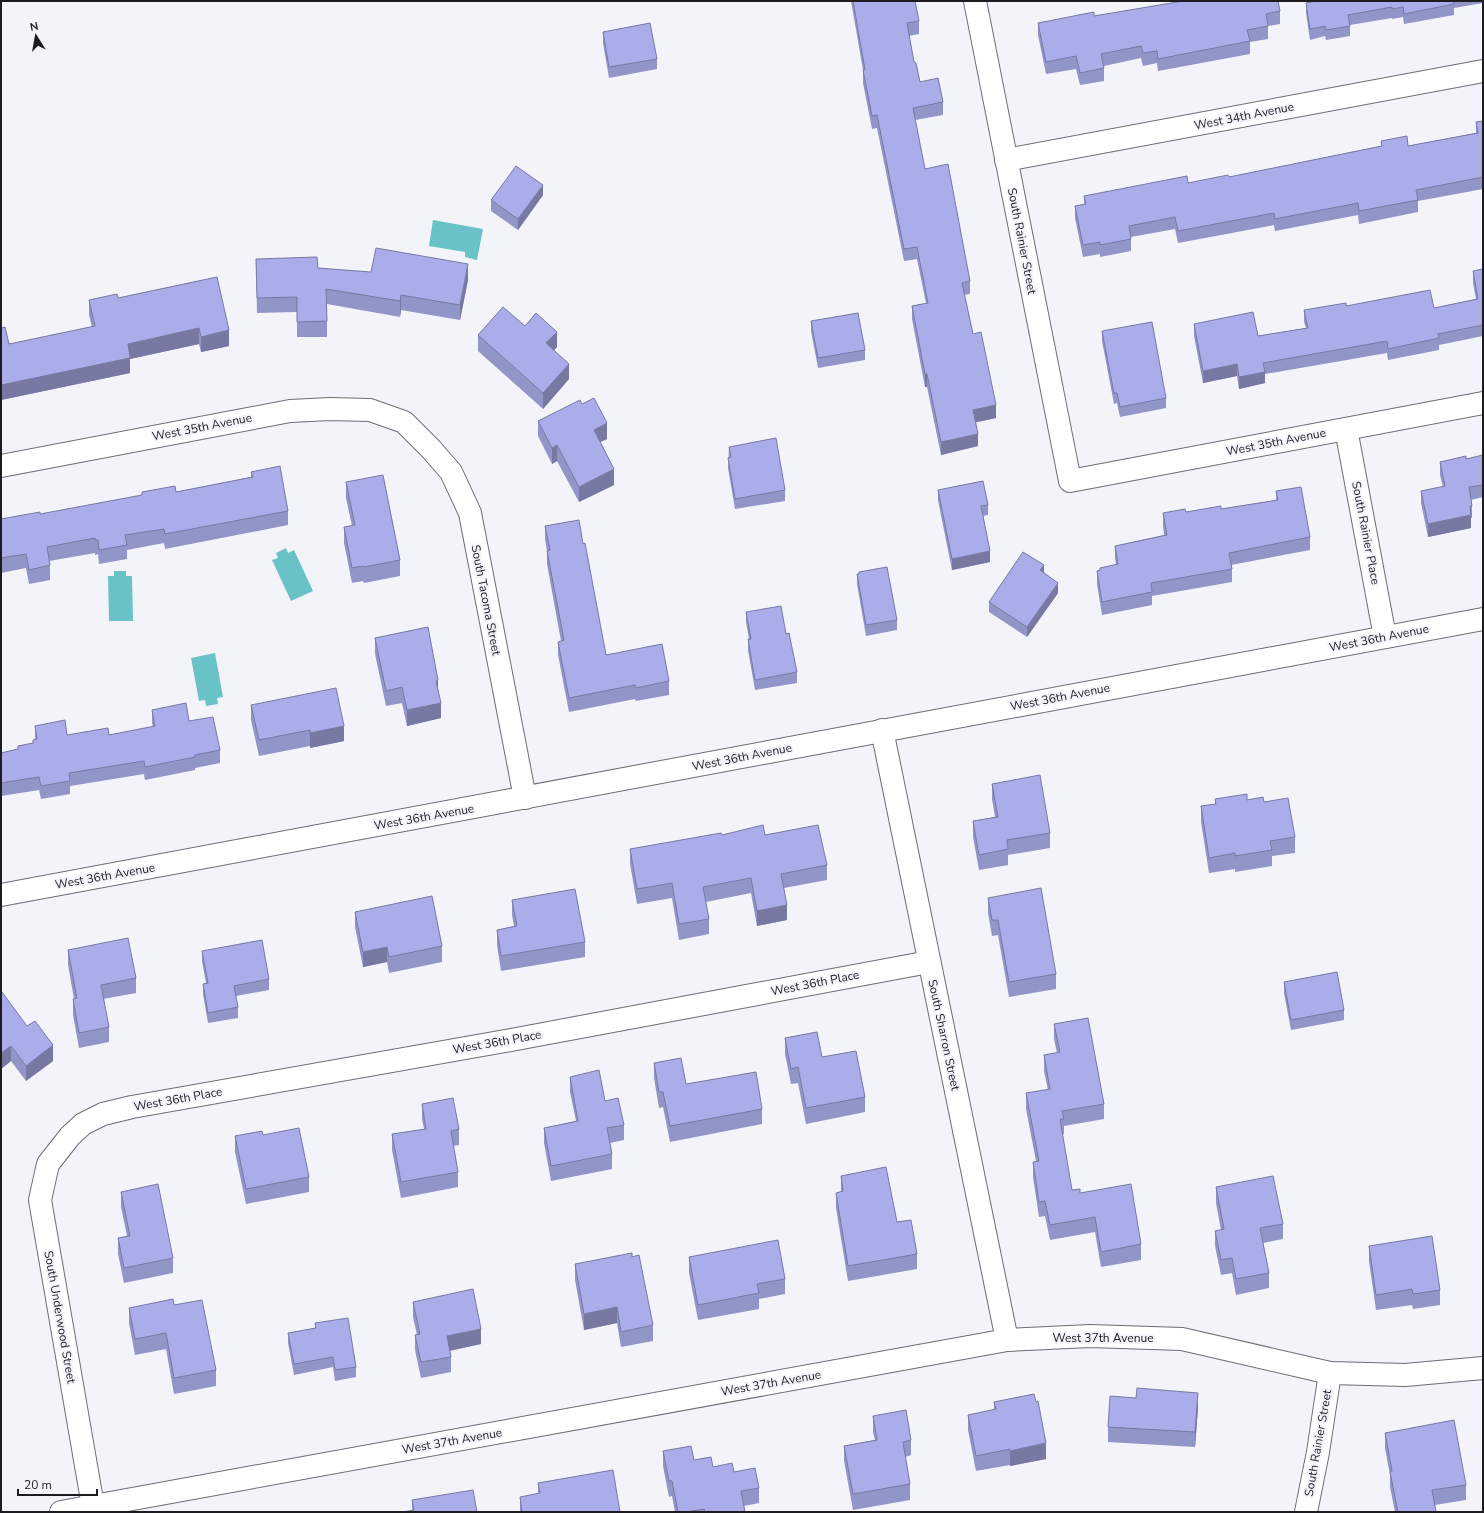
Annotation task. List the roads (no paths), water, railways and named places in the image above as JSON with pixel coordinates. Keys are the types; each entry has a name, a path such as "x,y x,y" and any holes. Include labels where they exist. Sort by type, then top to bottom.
{"street":[{"name":"South Rainier Street","path":"975,1 1070,481"},
{"name":"West 34th Avenue","path":"1006,160 1483,71"},
{"name":"West 35th Avenue","path":"1070,481 1483,403"},
{"name":"West 35th Avenue","path":"1,466 290,411 330,409 370,410 404,422"},
{"name":"South Tacoma Street","path":"404,422 451,472 470,513 525,798"},
{"name":"South Rainier Place","path":"1346,429 1385,637"},
{"name":"West 36th Avenue","path":"1,895 1483,619"},
{"name":"South Sharron Street","path":"882,730 1007,1340"},
{"name":"West 36th Place","path":"70,1136 83,1124 103,1114 132,1106 519,1038 929,962"},
{"name":"South Underwood Street","path":"70,1136 48,1164 40,1200 93,1506"},
{"name":"West 37th Avenue","path":"62,1512 1007,1340 1090,1336 1182,1340 1330,1373 1405,1375 1483,1368"},
{"name":"South Rainier Street","path":"1306,1512 1318,1452 1330,1373"}],"water":[{"path":"433,220 483,229 477,260 465,257 465,252 429,246"},
{"path":"286,548 288,553 294,550 313,591 291,601 272,560 278,558 276,553"},
{"path":"114,571 126,571 126,576 132,576 133,621 109,621 108,576 114,576"},
{"path":"215,653 223,697 217,698 218,704 206,706 205,700 199,701 191,658"}]}
